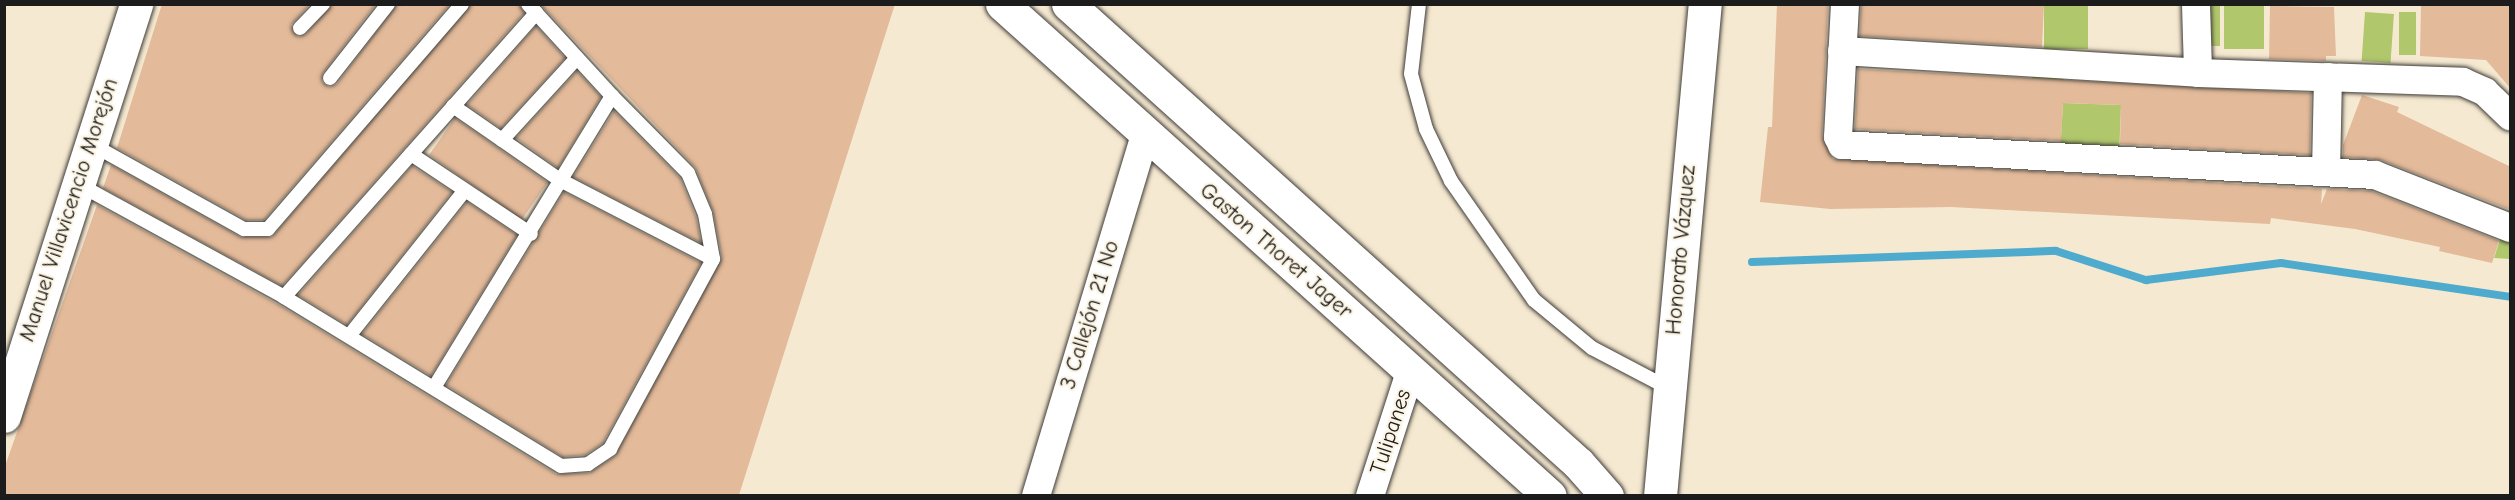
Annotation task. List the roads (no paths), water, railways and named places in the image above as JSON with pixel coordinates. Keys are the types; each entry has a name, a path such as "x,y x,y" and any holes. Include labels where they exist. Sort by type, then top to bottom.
{"street":[{"name":"Manuel Villavicencio Morejón","path":"7,397 136,4"},
{"name":"Gaston Thoret Jager","path":"1002,4 1145,135 1411,369 1548,495"},
{"name":"Gaston Thoret Jager","path":"1068,4 1578,463 1607,495"},
{"name":"Honorato Vázquez","path":"1660,495 1705,4"},
{"path":"1845,4 1838,137 1842,146 2375,175 2511,228"},
{"path":"2196,4 2198,73"},
{"path":"1842,51 2198,73 2463,82 2485,92 2511,116"},
{"path":"2326,172 2328,77"},
{"name":"3 Callejón 21 No","path":"1036,495 1145,135"},
{"name":"Tulipanes","path":"1371,495 1411,369"}],"lane":[{"path":"300,28 323,4"},
{"path":"330,78 388,4"},
{"path":"90,143 244,229 268,229 462,4"},
{"path":"1419,4 1412,74 1426,129 1451,181 1534,300 1593,348 1670,389"},
{"path":"77,183 284,297 561,466 588,464 610,449 713,259 705,214 688,173 612,96 532,9 453,106 284,297"},
{"path":"502,140 578,58"},
{"path":"434,388 531,234 560,180 612,96"},
{"path":"453,106 560,180 713,259"},
{"path":"411,154 531,234"},
{"path":"349,336 465,190"}],"waterway":[{"path":"1752,262 2056,251 2146,280 2281,263 2510,297"}]}
